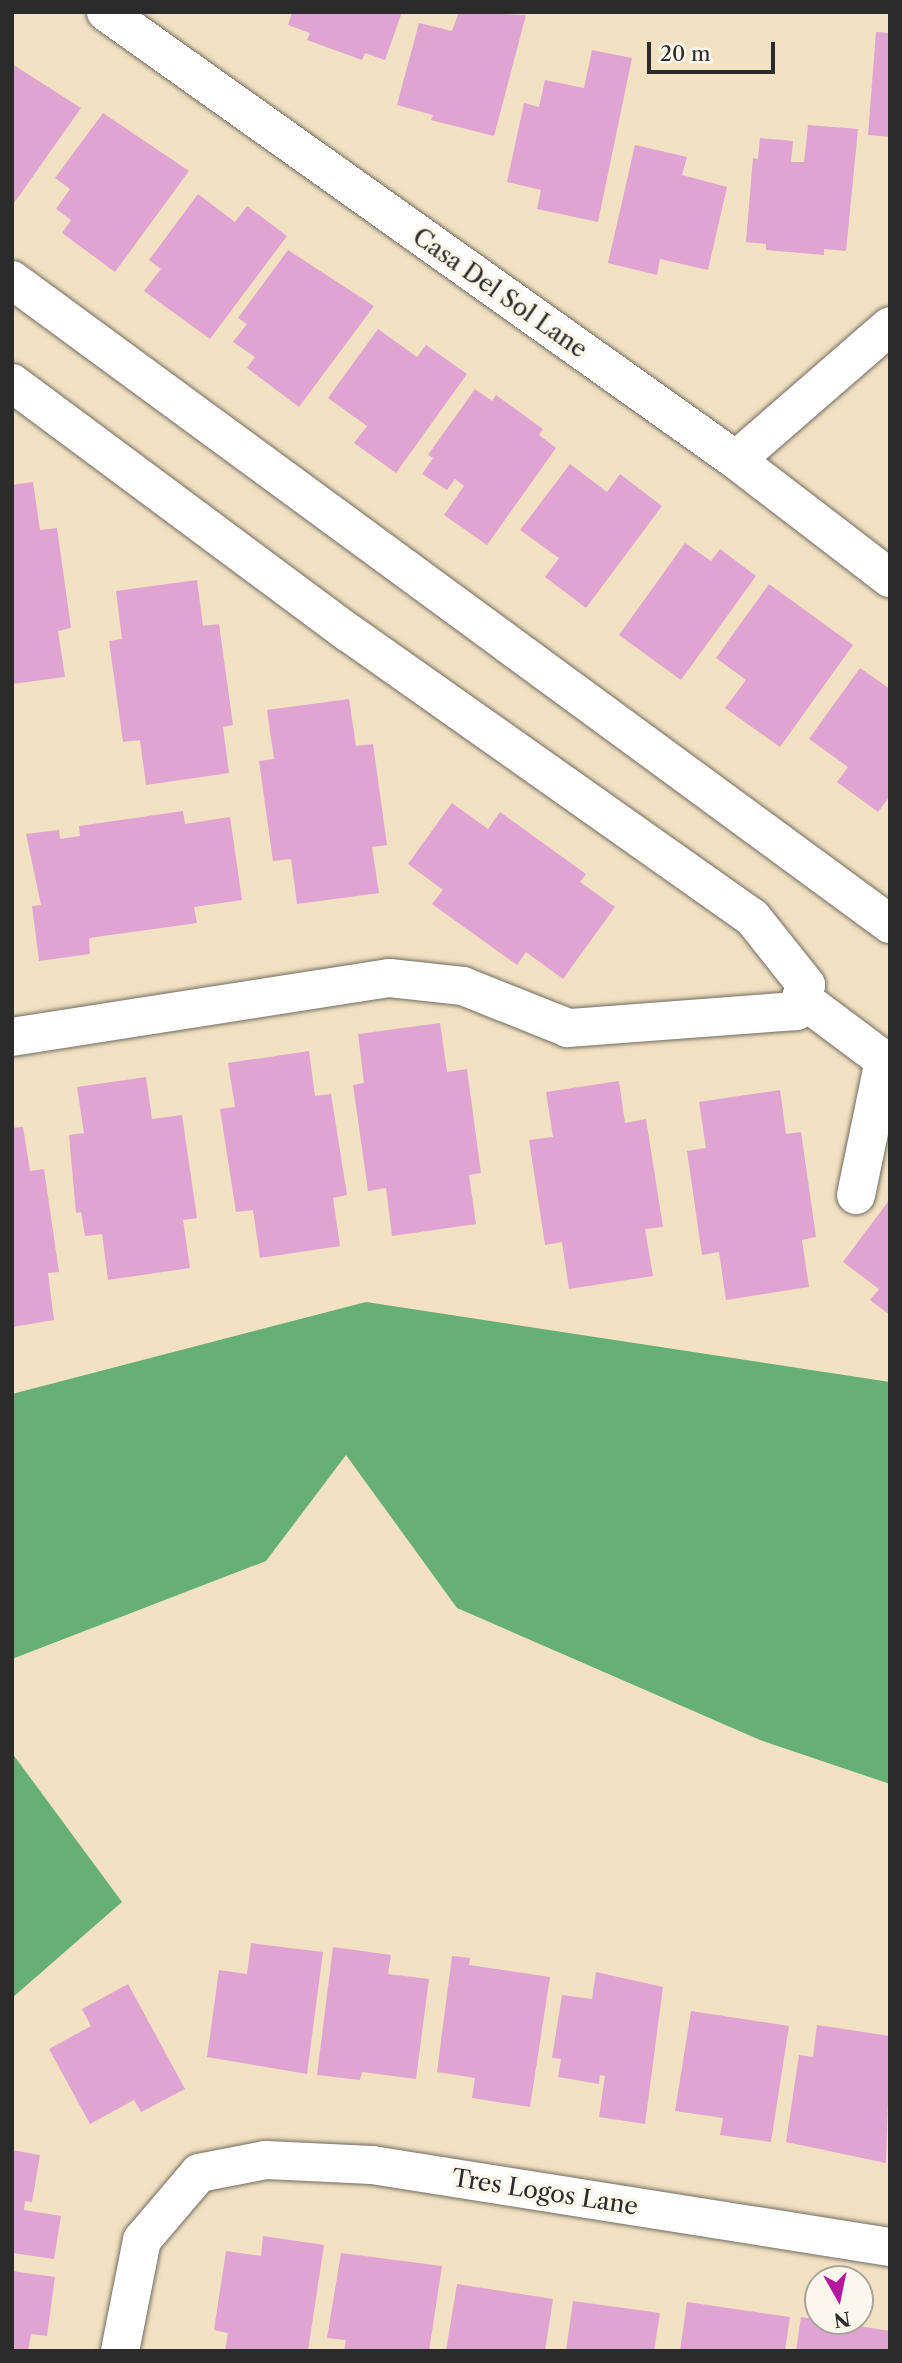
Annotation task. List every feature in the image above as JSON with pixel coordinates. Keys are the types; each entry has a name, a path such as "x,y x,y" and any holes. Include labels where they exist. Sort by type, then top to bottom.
{"street":[{"name":"Casa Del Sol Lane","path":"106,12 736,460 890,578"},
{"path":"12,280 890,924"},
{"path":"736,460 890,326"},
{"path":"12,383 349,633 752,917 806,985 796,1011 568,1028 463,986 389,978 12,1037"},
{"path":"802,998 884,1060 856,1195"},
{"name":"Tres Logos Lane","path":"120,2351 142,2240 198,2173 266,2160 372,2165 890,2247"}],"green space":[{"path":"366,1302 890,1382 890,1784 760,1740 457,1608 346,1455 266,1561 12,1659 12,1394"},
{"path":"12,1753 122,1902 12,1998"}],"building":[{"path":"292,12 402,12 385,60 365,53 362,60 307,40 310,33 288,25"},
{"path":"459,12 526,15 494,136 431,120 433,115 397,105 419,23 452,31"},
{"path":"876,32 890,33 890,137 868,135"},
{"path":"592,50 632,58 598,222 537,209 541,190 507,182 524,103 539,107 545,80 584,88"},
{"path":"12,64 81,108 12,206"},
{"path":"103,113 189,171 115,272 62,233 71,220 56,209 70,189 55,178"},
{"path":"808,125 858,129 846,251 824,249 824,255 766,250 766,244 746,242 753,158 758,159 760,138 793,141 791,162 804,162"},
{"path":"635,145 687,157 682,175 727,187 708,270 660,259 657,275 608,263"},
{"path":"198,194 235,222 247,206 287,236 210,339 144,291 161,269 149,260"},
{"path":"288,250 374,306 299,407 247,368 255,357 233,342 247,324 238,318"},
{"path":"378,329 417,357 426,345 467,374 396,473 354,443 367,426 328,398"},
{"path":"475,389 492,401 496,395 543,429 539,435 556,448 487,545 444,515 464,486 455,479 447,490 422,474 433,458 428,455"},
{"path":"570,464 607,492 620,474 662,506 586,608 545,577 559,558 520,530"},
{"path":"33,482 40,530 57,528 71,628 58,631 65,677 12,684 12,485"},
{"path":"685,543 711,561 720,549 756,576 681,680 619,635"},
{"path":"197,580 203,626 219,624 233,725 223,727 229,773 146,785 140,740 123,742 109,641 122,639 116,591"},
{"path":"769,584 853,645 780,747 725,708 746,680 716,658"},
{"path":"860,668 890,689 890,796 878,812 837,782 848,767 809,739"},
{"path":"349,699 356,746 373,744 387,845 372,847 379,893 297,904 291,859 273,861 259,761 274,759 267,710"},
{"path":"452,803 488,829 500,812 586,874 580,882 615,907 563,979 526,952 517,965 432,904 443,890 408,864"},
{"path":"183,811 185,824 230,817 242,900 194,907 197,923 89,938 90,954 39,961 32,906 41,905 26,834 59,830 60,839 80,836 79,826"},
{"path":"440,1023 447,1072 467,1069 481,1173 469,1175 476,1224 392,1236 386,1188 368,1191 353,1085 364,1083 358,1034"},
{"path":"309,1051 315,1096 331,1094 347,1195 333,1198 340,1246 260,1258 253,1210 236,1212 220,1109 235,1107 228,1063"},
{"path":"146,1077 152,1119 182,1115 197,1218 183,1220 190,1268 108,1280 102,1234 85,1236 81,1212 76,1213 69,1135 84,1133 77,1087"},
{"path":"619,1081 625,1123 646,1119 663,1227 645,1229 653,1276 569,1289 562,1242 545,1245 529,1140 553,1137 546,1092"},
{"path":"780,1090 786,1134 801,1132 816,1237 802,1240 809,1287 726,1300 719,1252 702,1255 687,1151 706,1148 699,1102"},
{"path":"23,1127 30,1171 44,1169 59,1272 48,1273 54,1320 12,1327 12,1128"},
{"path":"890,1199 890,1315 870,1300 879,1289 843,1262"},
{"path":"251,1943 323,1952 307,2074 207,2057 219,1970 247,1974"},
{"path":"333,1947 391,1955 388,1974 429,1979 416,2079 362,2072 360,2080 317,2075"},
{"path":"452,1956 470,1958 469,1965 550,1977 530,2107 472,2098 475,2078 437,2072"},
{"path":"596,1972 663,1987 645,2124 599,2117 605,2076 600,2075 599,2084 558,2077 561,2059 552,2058 562,1995 592,1999"},
{"path":"128,1984 185,2089 141,2112 134,2100 90,2124 49,2049 91,2026 82,2009"},
{"path":"691,2011 789,2026 771,2142 720,2135 723,2118 675,2111"},
{"path":"817,2025 890,2036 886,2163 786,2142 799,2055 813,2057"},
{"path":"12,2150 40,2155 32,2202 25,2201 24,2210 61,2216 54,2259 12,2253"},
{"path":"263,2236 324,2245 308,2351 225,2351 228,2333 214,2330 226,2251 261,2256"},
{"path":"341,2253 442,2266 429,2351 344,2351 346,2340 327,2338"},
{"path":"12,2271 55,2277 47,2336 31,2334 28,2351 12,2351"},
{"path":"457,2284 553,2299 545,2351 446,2351"},
{"path":"573,2301 660,2313 654,2351 566,2351"},
{"path":"687,2302 790,2317 785,2351 680,2351"},
{"path":"801,2317 804,2317 804,2335 874,2335 874,2328 890,2331 890,2351 796,2351"}]}
